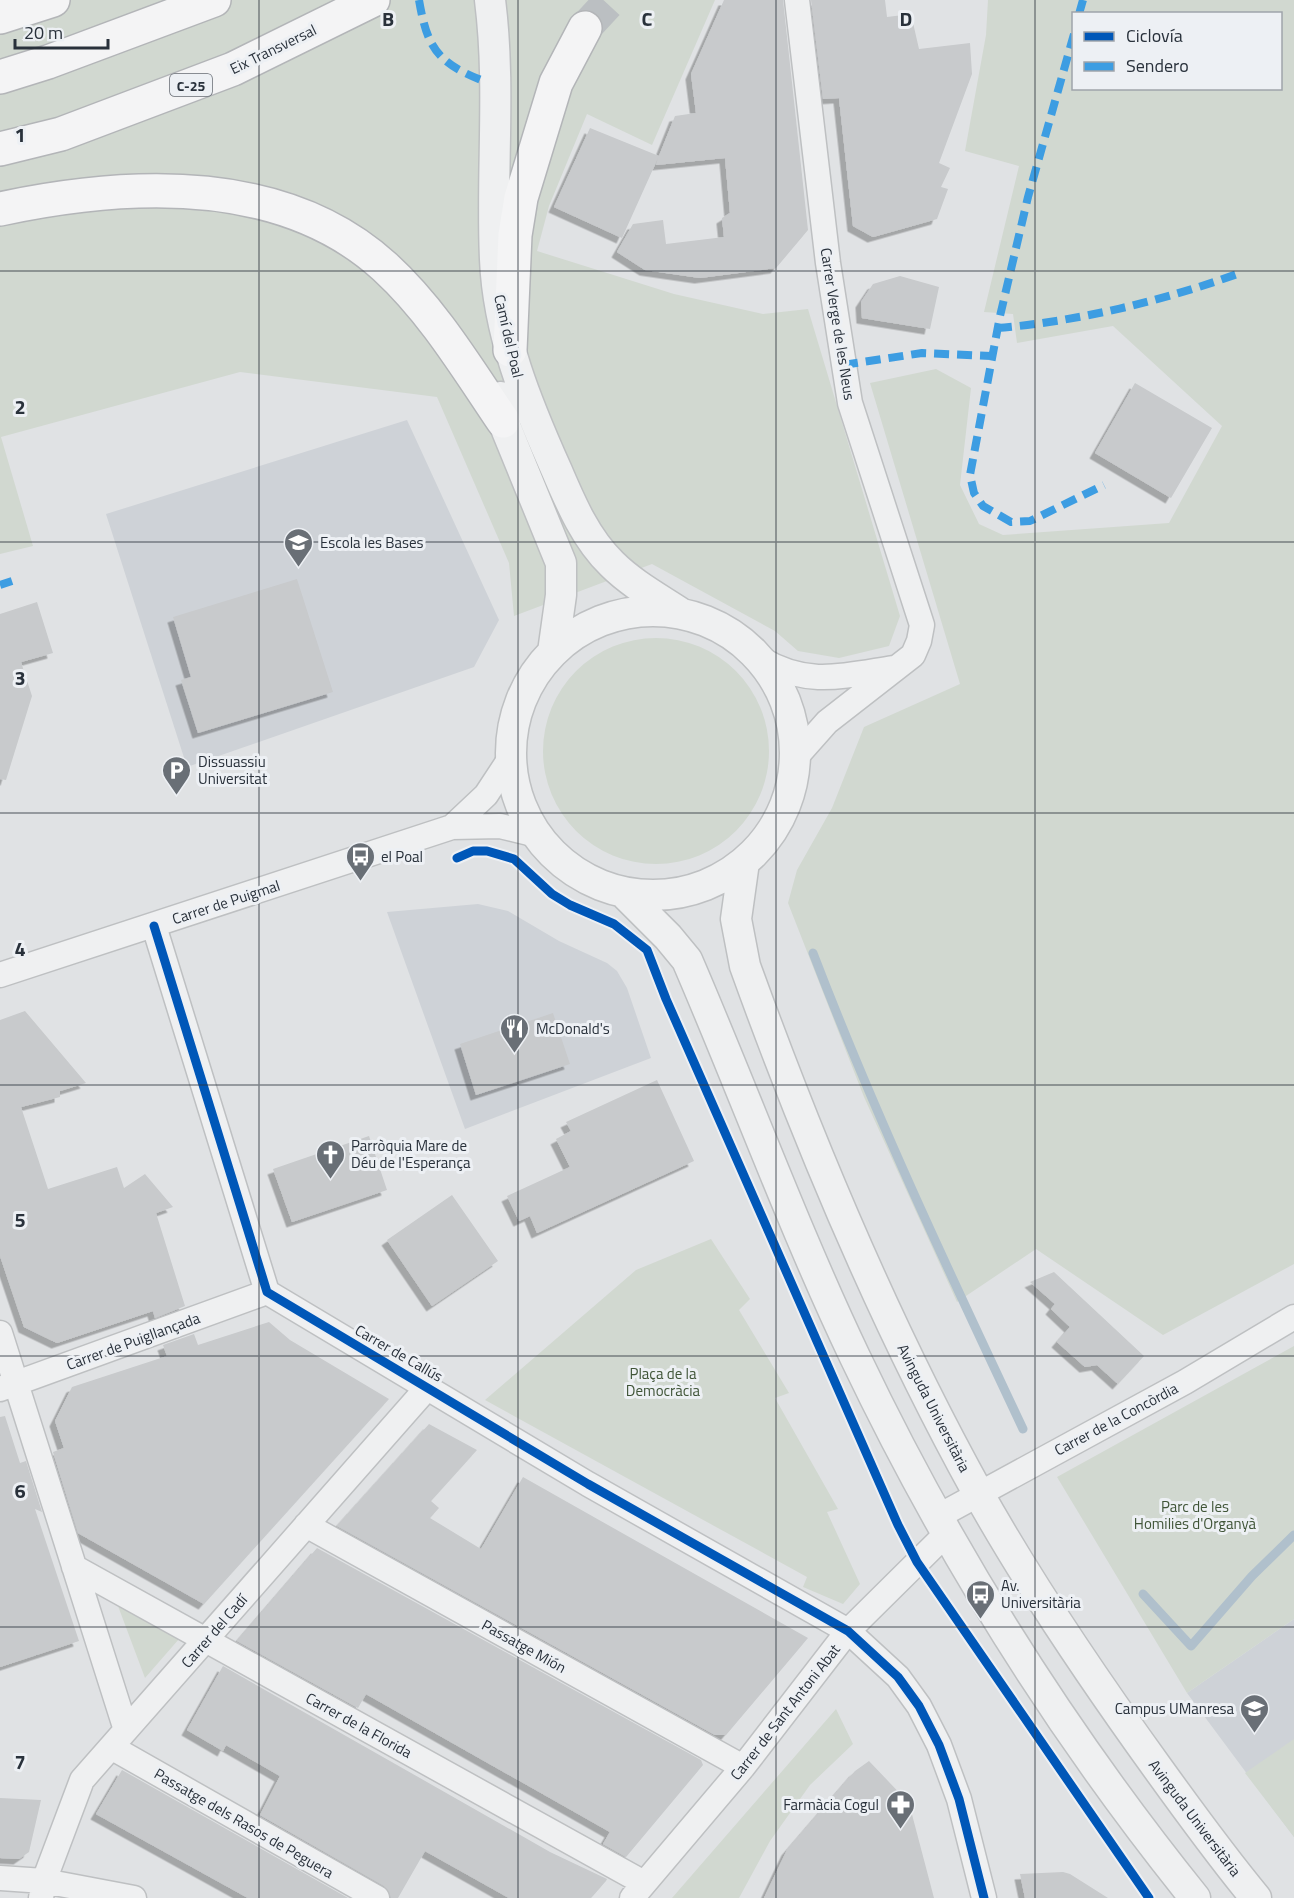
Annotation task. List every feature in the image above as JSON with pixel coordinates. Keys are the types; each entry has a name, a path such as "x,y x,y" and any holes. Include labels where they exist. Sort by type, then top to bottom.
{"highway":[{"path":"0,17 53,0"},
{"path":"0,77 48,62 214,0"},
{"name":"Eix Transversal","path":"0,149 61,134 233,69 373,0"},
{"path":"510,350 515,235 521,198 556,83 585,28"},
{"path":"0,209 113,191 212,192 273,206 329,228 384,266 427,311 503,421"}],"street":[{"name":"Camí del Poal","path":"473,0 481,88 482,287 503,421 561,563 562,585 553,652"},
{"name":"Camí del Poal","path":"490,0 496,94 495,261 510,350 525,400 575,512 593,542 626,576 681,613"},
{"name":"Carrer Verge de les Neus","path":"796,757 828,722 913,655 922,625 850,403 828,263 797,0"},
{"path":"761,659 785,698 793,727 796,757 792,787 781,815 766,840 744,862 717,880 687,891 655,895 623,891 594,882 568,867 537,835 515,790 511,757 513,728 521,700 534,674 553,652 577,633 604,619 643,611 681,613 707,621 731,633 761,659 782,672 813,678 829,678 899,667"},
{"name":"Carrer de Puigmal","path":"452,827 486,795 511,757"},
{"name":"Carrer de Puigmal","path":"0,975 452,827 500,826 537,835"},
{"name":"Avinguda Universitària","path":"744,862 736,919 745,966 852,1238 898,1339 978,1493 1027,1575 1116,1712 1212,1846 1256,1898"},
{"path":"623,891 687,960 808,1253 855,1358 942,1525 993,1611 1077,1737 1195,1898"},
{"path":"154,926 267,1292"},
{"name":"Carrer de Puigllançada","path":"8,1387 267,1292"},
{"name":"Carrer de Callús","path":"267,1292 588,1484 848,1631 898,1677 919,1706 929,1725 959,1799 984,1898"},
{"name":"Carrer de la Concòrdia","path":"942,1525 978,1493 1185,1382 1294,1317"},
{"path":"0,1333 8,1387 74,1567 118,1739"},
{"name":"Carrer del Cadí","path":"42,1890 82,1780 207,1641 427,1388"},
{"name":"Passatge Mión","path":"306,1525 743,1767"},
{"name":"Carrer de Sant Antoni Abat","path":"638,1891 743,1767 848,1631 942,1525"},
{"name":"Carrer de la Florida","path":"74,1567 207,1641 638,1891"},
{"name":"Passatge dels Rasos de Peguera","path":"118,1739 377,1898"},
{"path":"0,1878 42,1890 134,1898"}],"shaded area":[{"name":"Escola les Bases","path":"407,420 499,620 474,667 187,767 106,514"},
{"path":"478,904 508,911 559,941 607,963 617,971 627,988 651,1058 465,1129 387,912"},
{"name":"Campus UManresa","path":"1294,1619 1294,1837 1187,1693"}],"green space":[{"path":"0,0 715,0 652,145 587,114 549,206 537,251 674,294 763,314 808,309 900,616 889,646 839,658 798,651 775,631 652,564 514,616 509,563 437,397 240,372 1,437 33,546 0,554"},
{"path":"988,0 1294,0 1294,1264 1163,1335 1036,1249 957,1302 864,1097 788,903 797,870 832,808 864,727 960,684 870,383 936,369 971,388 960,485 979,524 1003,535 1169,523 1222,426 1113,326 1017,343 1013,314 984,312 1019,166 965,151 986,35"},
{"path":"656,638 689,643 699,647 719,657 736,671 750,688 760,708 764,718 769,751 764,784 760,794 750,814 736,831 719,845 699,855 689,859 656,864 623,859 613,855 593,845 576,831 562,814 552,794 548,784 543,751 548,718 552,708 562,688 576,671 593,657 613,647 623,643"},
{"name":"Plaça de la Democràcia","path":"711,1239 750,1299 739,1310 789,1393 775,1398 838,1509 827,1512 860,1584 843,1604 803,1587 807,1577 485,1400 636,1270"},
{"name":"Parc de les Homilies d'Organyà","path":"1294,1346 1294,1619 1187,1693 1057,1477"},
{"path":"118,1606 179,1639 145,1678"},
{"path":"836,1709 853,1744 810,1785 770,1841 739,1898 672,1898"},
{"path":"1294,1739 1294,1837 1245,1773"}],"building":[{"path":"724,0 783,0 808,230 776,268 700,278 645,270 617,252 633,224 663,220 666,244 724,237 722,218 730,213 725,158 656,165 658,158 622,238 554,207 590,128 659,156 675,116 696,113 691,74"},
{"path":"811,0 885,0 887,17 911,14 919,49 970,43 972,74 939,163 950,168 941,187 948,189 937,219 873,237 853,226 839,98 823,99"},
{"path":"900,276 939,287 930,329 862,318 861,302 873,284"},
{"path":"1135,383 1212,428 1171,498 1095,453"},
{"path":"297,579 333,692 198,733 181,680 191,677 173,617"},
{"path":"37,602 53,653 21,662 32,696 6,780 0,779 0,614"},
{"path":"25,1011 86,1083 60,1091 60,1097 21,1107 48,1189 117,1167 124,1188 145,1174 173,1207 156,1213 185,1306 155,1318 153,1311 57,1343 24,1327 0,1256 0,1020"},
{"name":"McDonald's","path":"553,1013 570,1064 476,1095 460,1044"},
{"path":"657,1080 694,1161 537,1233 530,1216 519,1221 507,1196 570,1167 556,1139 571,1131 566,1122"},
{"name":"Parròquia Mare de Déu de l'Esperança","path":"369,1136 387,1190 292,1222 273,1169"},
{"path":"452,1195 498,1261 432,1306 387,1240"},
{"path":"1054,1272 1144,1356 1118,1384 1097,1365 1085,1367 1057,1342 1070,1327 1051,1309 1055,1304 1030,1282"},
{"path":"269,1322 290,1340 389,1399 204,1604 78,1533 53,1452 64,1448 55,1421 72,1387 167,1356 163,1345 194,1334 198,1345"},
{"path":"5,1416 20,1463 26,1461 42,1512 35,1509 79,1641 0,1667 0,1417"},
{"path":"429,1424 477,1450 431,1501 439,1508 430,1518 481,1549 523,1477 808,1638 726,1735 715,1735 337,1526"},
{"path":"317,1548 701,1760 703,1765 626,1857 603,1844 610,1832 366,1694 358,1708 237,1641"},
{"path":"223,1666 550,1852 607,1879 606,1881 591,1898 509,1898 425,1851 398,1898 391,1898 384,1886 260,1815 280,1776 226,1745 223,1751 187,1730"},
{"path":"869,1761 909,1803 934,1898 764,1898 787,1850 855,1771"},
{"path":"122,1770 348,1898 248,1898 96,1814"},
{"path":"0,1798 41,1800 29,1852 19,1859 0,1858"},
{"path":"1063,1872 1108,1898 1025,1898 1020,1874"}],"waterway":[{"path":"813,953 887,1133 1023,1429"},
{"path":"1143,1594 1191,1646 1252,1576 1294,1535"}],"tunnel":[{"path":"585,28 611,0"}],"marked path":[{"path":"419,0 430,41 436,50 453,66 481,80"},
{"path":"1080,12 1083,0"},
{"path":"1072,41 1028,197 1000,316 970,475 974,493 983,506 1011,522 1030,521 1104,485"},
{"path":"997,328 1058,321 1151,301 1240,273"},
{"path":"843,365 922,353 991,356"},
{"path":"0,585 12,581"}],"cycle path":[{"path":"457,858 473,851 487,851 514,859 552,894 570,905 614,924 647,950 666,999 898,1525 917,1562 1149,1898"},
{"path":"154,926 267,1292 588,1484 848,1631 898,1677 919,1706 939,1745 959,1799 984,1898"}],"place":[{"name":"Escola les Bases","path":"299,568"},
{"name":"Dissuassiu Universitat","path":"177,796"},
{"name":"el Poal","path":"360,882"},
{"name":"McDonald's","path":"515,1054"},
{"name":"Parròquia Mare de Déu de l'Esperança","path":"330,1180"},
{"name":"Av. Universitària","path":"980,1620"},
{"name":"Campus UManresa","path":"1255,1734"},
{"name":"Farmàcia Cogul","path":"900,1830"}]}
